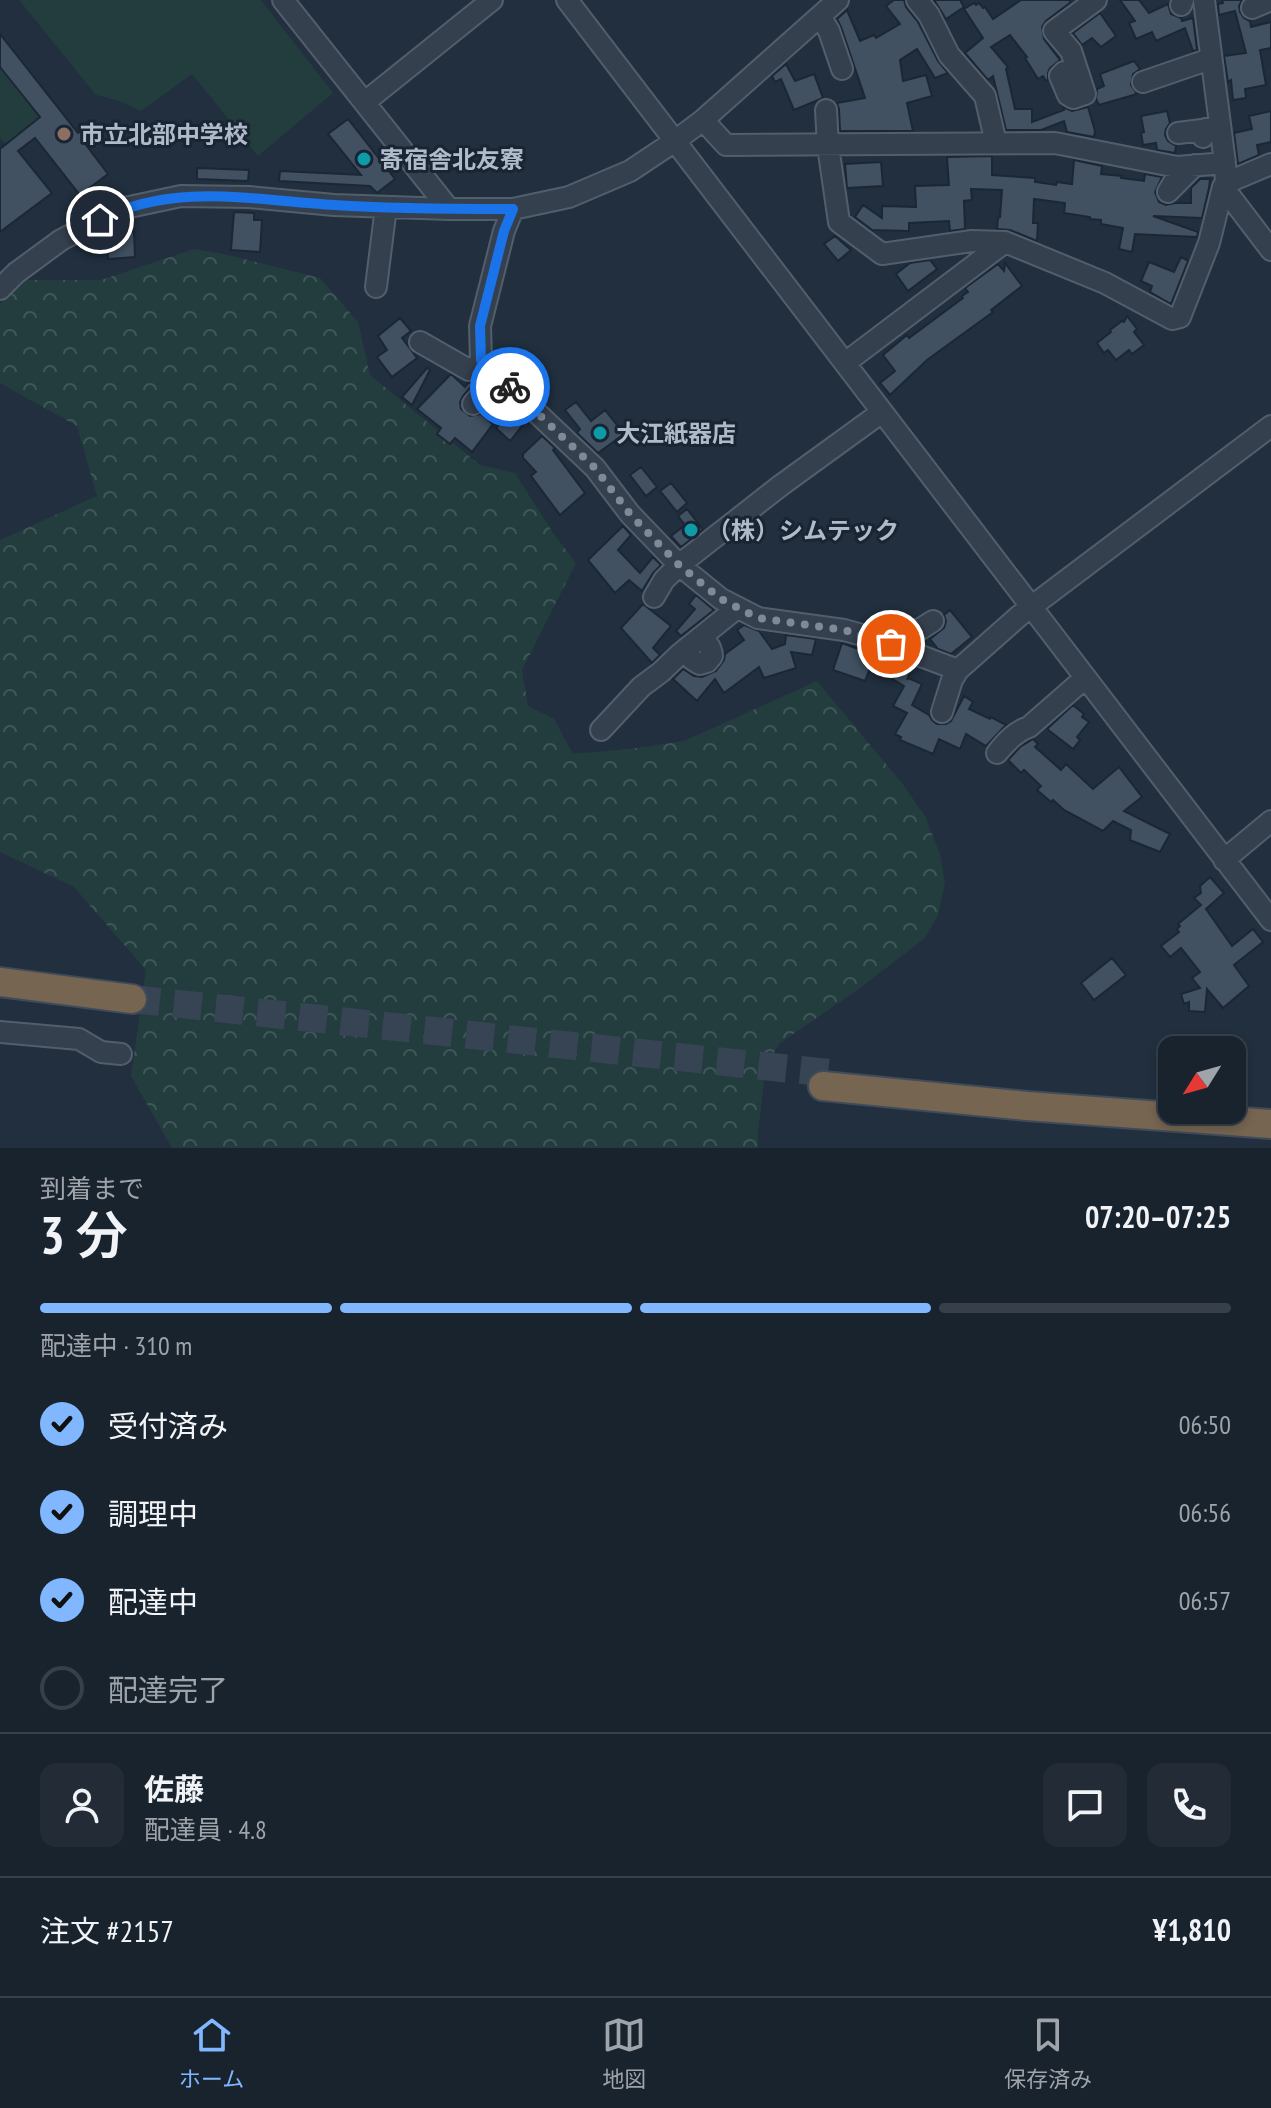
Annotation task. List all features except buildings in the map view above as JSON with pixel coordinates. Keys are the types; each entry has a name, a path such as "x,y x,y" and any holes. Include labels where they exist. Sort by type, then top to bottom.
{"highway":[{"path":"0,982 132,1004 0,994"},
{"path":"1158,1104 826,1080 1027,1106 1158,1116"},
{"path":"1246,1110 1271,1112"},
{"path":"1246,1122 1271,1124"}],"street":[{"path":"283,0 449,209"},
{"path":"365,102 492,0"},
{"path":"567,0 1271,920"},
{"path":"0,289 16,273 61,240 120,209 181,196 449,209 513,209 569,197 630,171 675,141 703,120 838,0"},
{"path":"917,0 929,15 949,55 985,96 996,143"},
{"path":"1064,72 1060,76 1068,95 1073,98 1085,94 1071,51 1054,31 1096,0"},
{"path":"1204,0 1210,59 1208,131 1225,177 1271,250"},
{"path":"820,16 829,31 842,69"},
{"path":"1143,82 1210,59"},
{"path":"826,110 839,222 882,254 972,241 1005,242 1105,283 1172,319 1180,317 1209,243 1225,177"},
{"path":"703,120 726,145 1055,143 1189,166 1225,177 1271,164"},
{"path":"1178,133 1208,131"},
{"path":"376,287 386,207"},
{"path":"513,209 480,326 479,344 491,369 595,468 630,514 679,565 721,599 758,618 844,630 958,670"},
{"path":"845,363 1005,242"},
{"path":"420,342 469,370 491,369"},
{"path":"473,404 491,369"},
{"path":"654,597 664,580 679,565 882,412"},
{"path":"942,712 958,670 1031,607 1271,426"},
{"path":"601,730 641,687 737,608"},
{"path":"891,644 911,630 919,630 933,621"},
{"path":"997,753 1011,736 1029,727 1085,678"},
{"path":"1224,860 1271,821"},
{"path":"0,1032 79,1039 101,1052 121,1054"}],"green space":[{"path":"19,0 261,0 333,93 258,156 192,74 141,111 96,95"},
{"path":"0,67 40,117 6,144 0,138"},
{"path":"194,249 320,278 358,322 370,375 480,465 515,473 576,563 522,670 528,706 554,719 573,754 684,741 817,681 901,782 925,816 940,854 945,883 938,915 925,938 856,991 780,1043 766,1065 758,1148 172,1148 131,1076 146,970 74,887 0,852 0,540 97,496 77,426 0,383 0,304 22,280 101,280"}],"tunnel":[{"path":"132,999 829,1073"}],"way so far":[{"path":"510,387 595,468 630,514 679,565 721,599 758,618 819,625 891,644"}],"place":[{"name":"市立北部中学校","path":"64,134"},
{"name":"寄宿舎北友寮","path":"364,159"},
{"name":"大江紙器店","path":"600,433"},
{"name":"（株）シムテック","path":"691,530"}],"route":[{"path":"100,220 120,209 181,196 249,197 334,205 513,209 504,231 480,326 479,344 481,360 510,387"}]}
